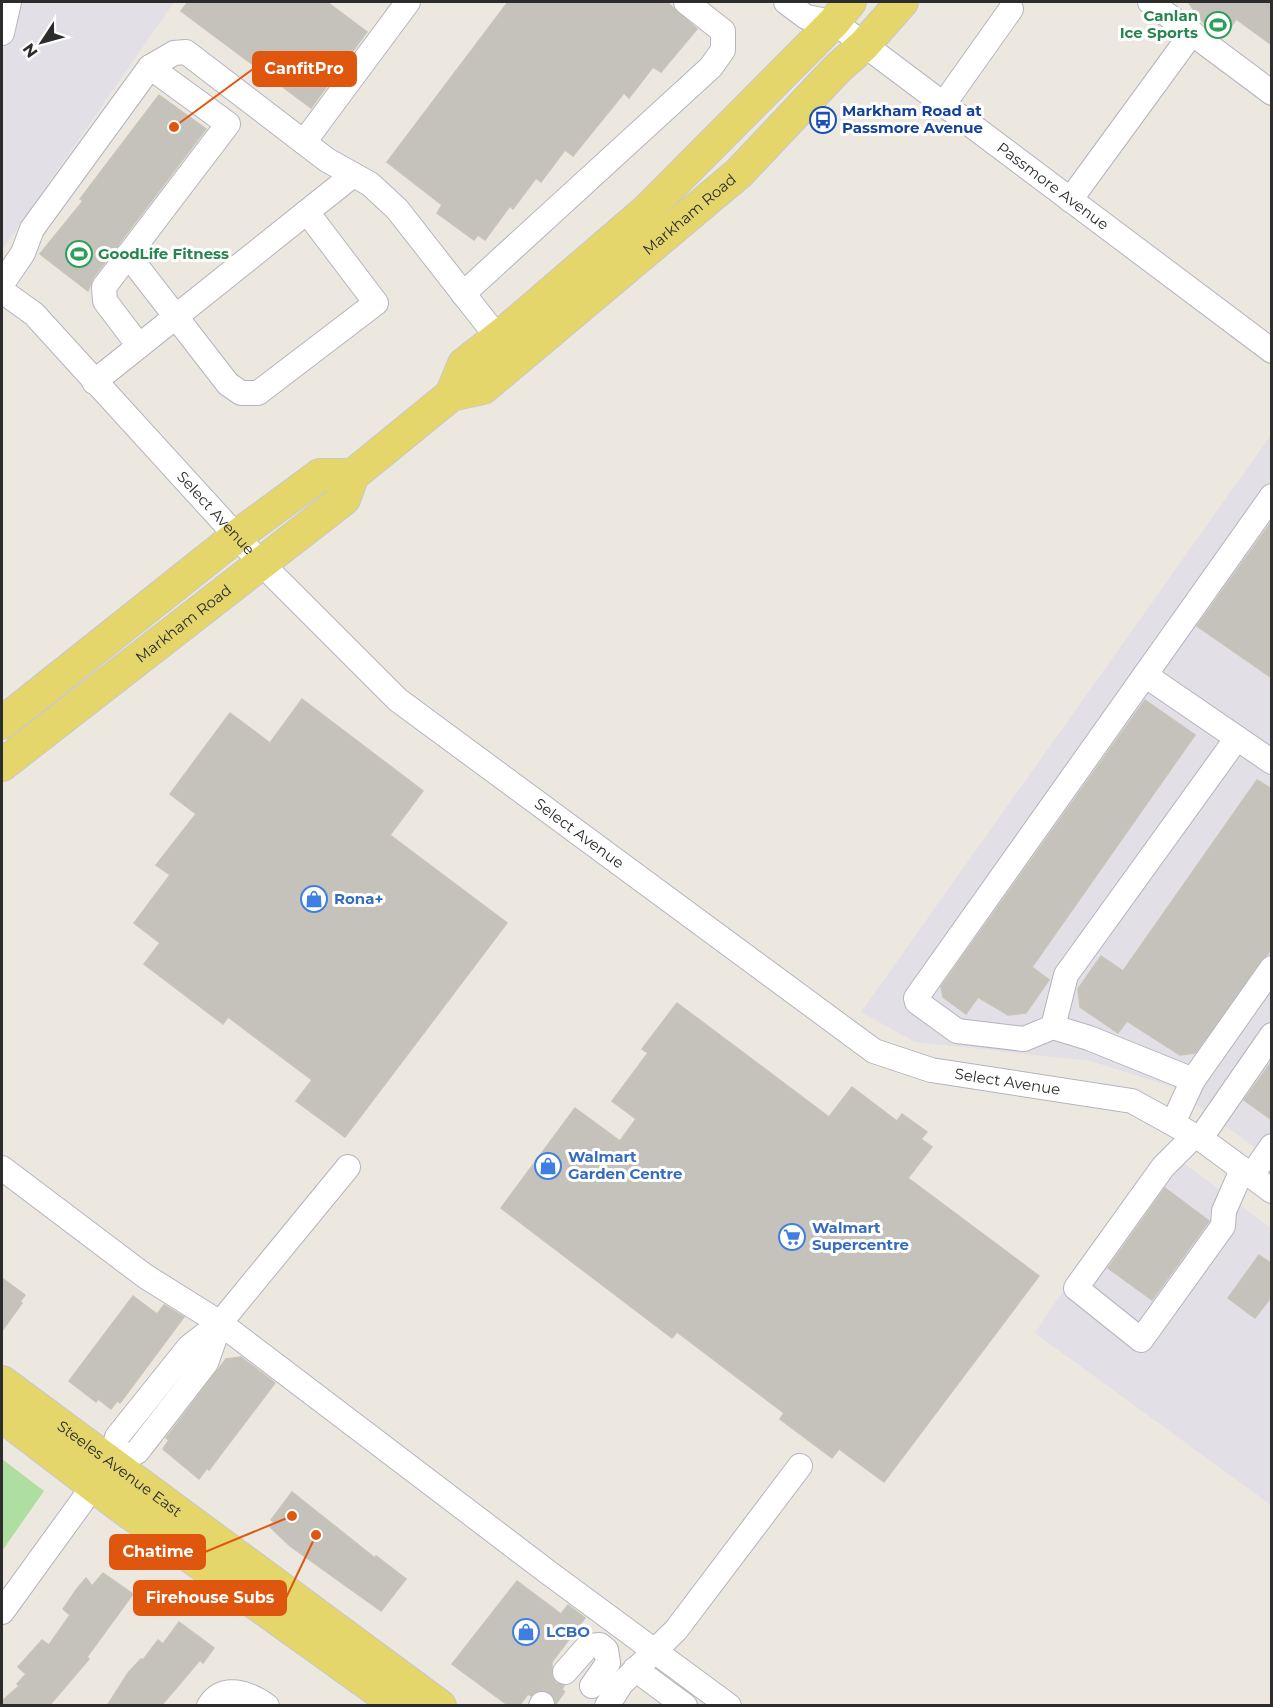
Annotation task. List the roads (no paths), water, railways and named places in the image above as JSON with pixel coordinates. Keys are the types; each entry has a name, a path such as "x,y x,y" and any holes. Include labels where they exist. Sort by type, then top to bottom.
{"main road":[{"name":"Markham Road","path":"2,765 344,499 353,475 451,395 483,388 739,173 837,69 864,45 902,2"},
{"name":"Markham Road","path":"451,395 464,364 498,338 645,211 837,8"},
{"path":"2,723 237,536 320,475 353,475"},
{"name":"Steeles Avenue East","path":"2,1382 102,1474 399,1706"},
{"name":"Steeles Avenue East","path":"2,1416 102,1474 440,1706"}],"street":[{"path":"2,33 9,2"},
{"path":"304,142 408,2"},
{"path":"463,294 711,67 723,50 723,31 686,2"},
{"name":"Passmore Avenue","path":"786,2 806,17 837,8 864,45 1272,351"},
{"path":"1150,2 1272,93"},
{"path":"944,105 1011,9"},
{"path":"1070,200 1191,33"},
{"path":"2,284 23,253 32,229 150,67 174,53 186,52 304,142 370,184 398,209 498,338"},
{"path":"139,346 105,301 104,288 228,124 150,67"},
{"path":"94,382 353,175"},
{"path":"128,255 228,384 242,393 258,393 376,303 307,212"},
{"name":"Select Avenue","path":"2,291 34,314 261,563 398,700 874,1051 931,1070 1132,1101 1197,1137 1272,1191"},
{"path":"1193,1080 1089,1038 1053,1027 1024,1039 957,1031 916,999 1272,496"},
{"path":"1145,675 1272,762"},
{"path":"1053,1027 1066,975 1237,738"},
{"path":"1173,1124 1193,1080 1272,969"},
{"path":"1272,1035 1197,1137 1163,1167 1076,1288 1141,1340 1223,1226 1224,1211 1246,1173 1272,1146"},
{"path":"2,1612 102,1474 117,1437 189,1347 220,1323 348,1167"},
{"path":"2,1168 145,1276 220,1323 558,1580 729,1706"},
{"path":"607,1706 635,1669 676,1630 800,1466"},
{"path":"573,1665 588,1646 600,1645 606,1650 608,1663 594,1696"},
{"path":"635,1669 685,1706"},
{"path":"208,1706 223,1693 238,1692 251,1694 267,1706"}],"tunnel":[{"path":"542,1704 565,1672"}],"place":[{"name":"Canlan Ice Sports","path":"1218,25"},
{"name":"Markham Road at Passmore Avenue","path":"823,120"},
{"name":"CanfitPro","path":"174,127"},
{"name":"GoodLife Fitness","path":"79,254"},
{"name":"Rona+","path":"314,899"},
{"name":"Walmart Garden Centre","path":"548,1166"},
{"name":"Walmart Supercentre","path":"792,1237"},
{"name":"Chatime","path":"292,1516"},
{"name":"Firehouse Subs","path":"316,1535"},
{"name":"LCBO","path":"526,1632"}]}
